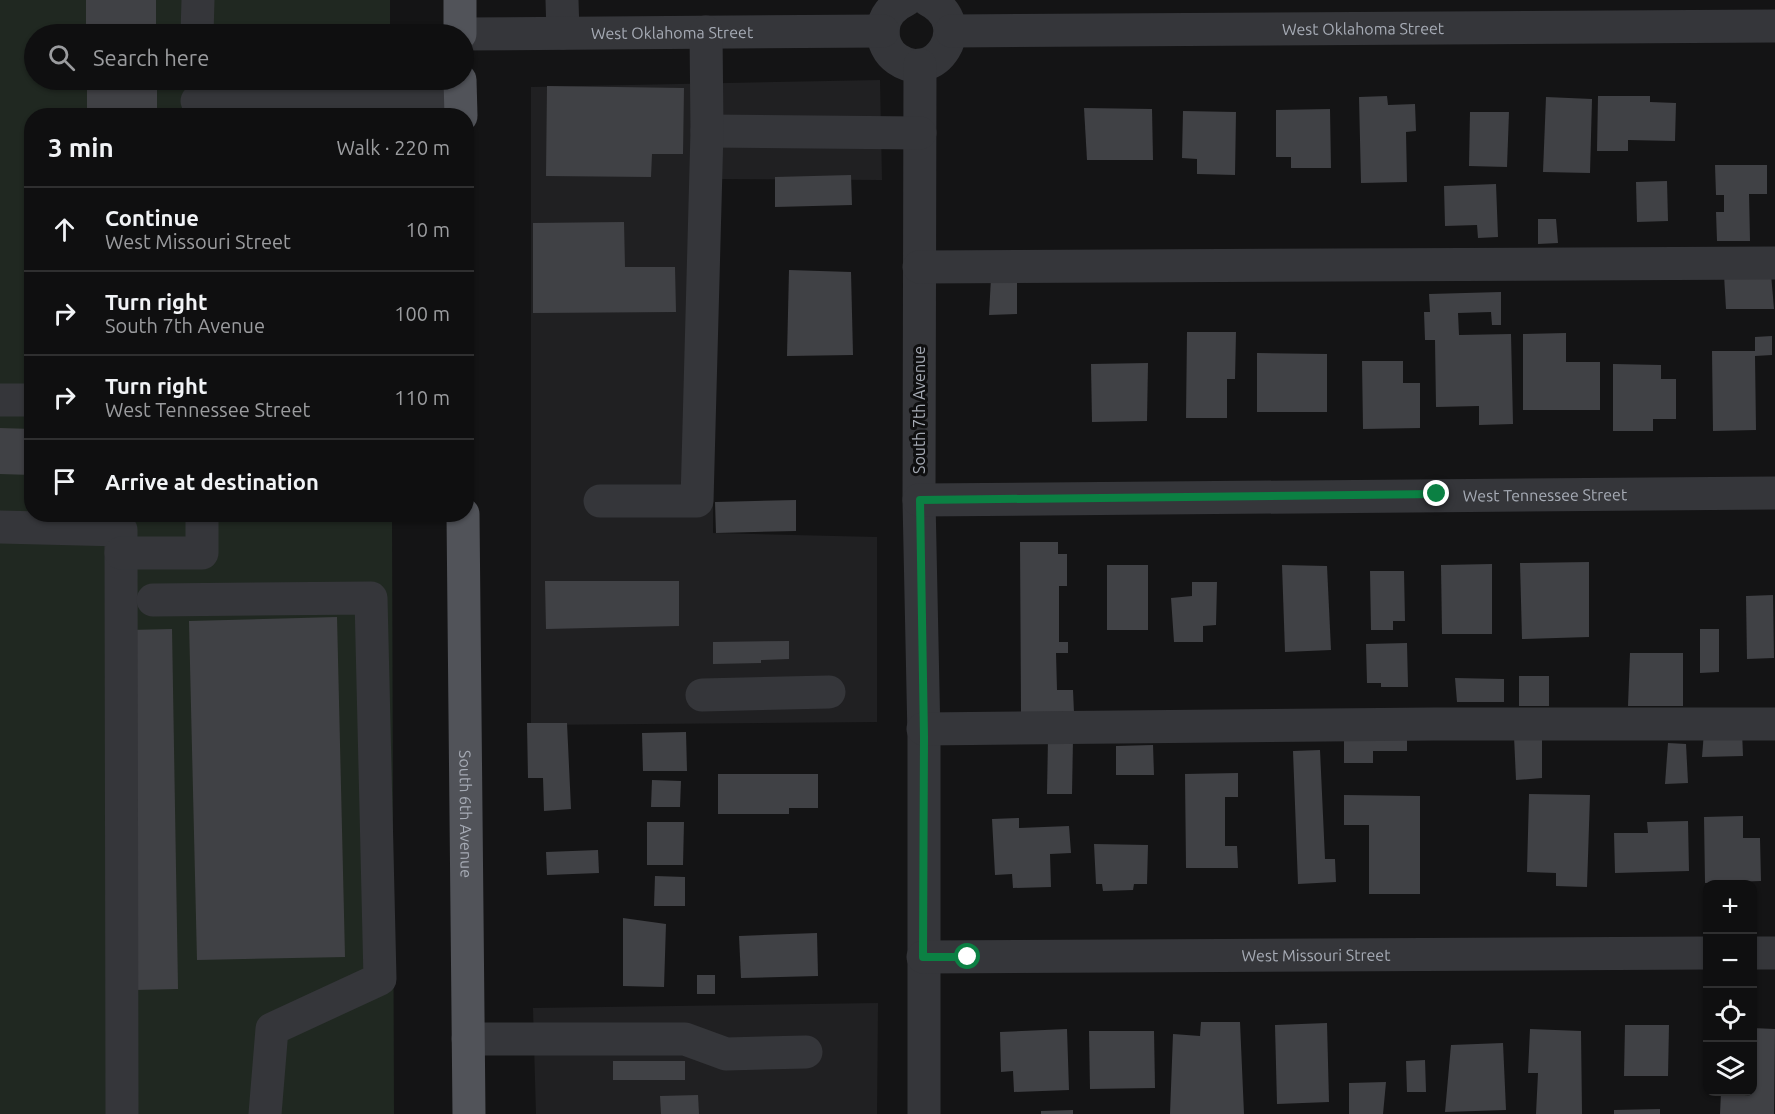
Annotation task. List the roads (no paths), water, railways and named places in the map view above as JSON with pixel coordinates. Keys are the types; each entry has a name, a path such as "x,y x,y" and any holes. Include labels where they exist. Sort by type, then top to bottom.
{"main road":[{"path":"460,0 460,24"},
{"name":"South 6th Avenue","path":"463,522 469,1114"}],"street":[{"path":"197,24 198,0"},
{"path":"562,0 563,33"},
{"path":"906,0 888,14 883,31 888,49 894,56 902,62 920,65 930,63 939,57 945,50 951,31 944,12 928,0"},
{"name":"West Oklahoma Street","path":"951,31 1775,26"},
{"name":"West Oklahoma Street","path":"474,34 883,31"},
{"path":"600,501 697,501 707,131 706,32"},
{"name":"South 7th Avenue","path":"920,65 924,1114"},
{"path":"197,99 460,97"},
{"path":"707,131 920,133"},
{"path":"920,267 1775,262"},
{"path":"0,400 24,400"},
{"name":"West Tennessee Street","path":"920,500 1775,493"},
{"path":"0,527 121,532 202,553 202,522"},
{"path":"121,532 122,1114"},
{"path":"153,600 371,597 380,979 272,1029 265,1114"},
{"path":"702,695 829,692"},
{"path":"923,729 1434,724 1775,724"},
{"name":"West Missouri Street","path":"923,957 1703,953"},
{"path":"1757,953 1775,953"},
{"path":"468,1039 686,1039 726,1054 806,1052"}]}
